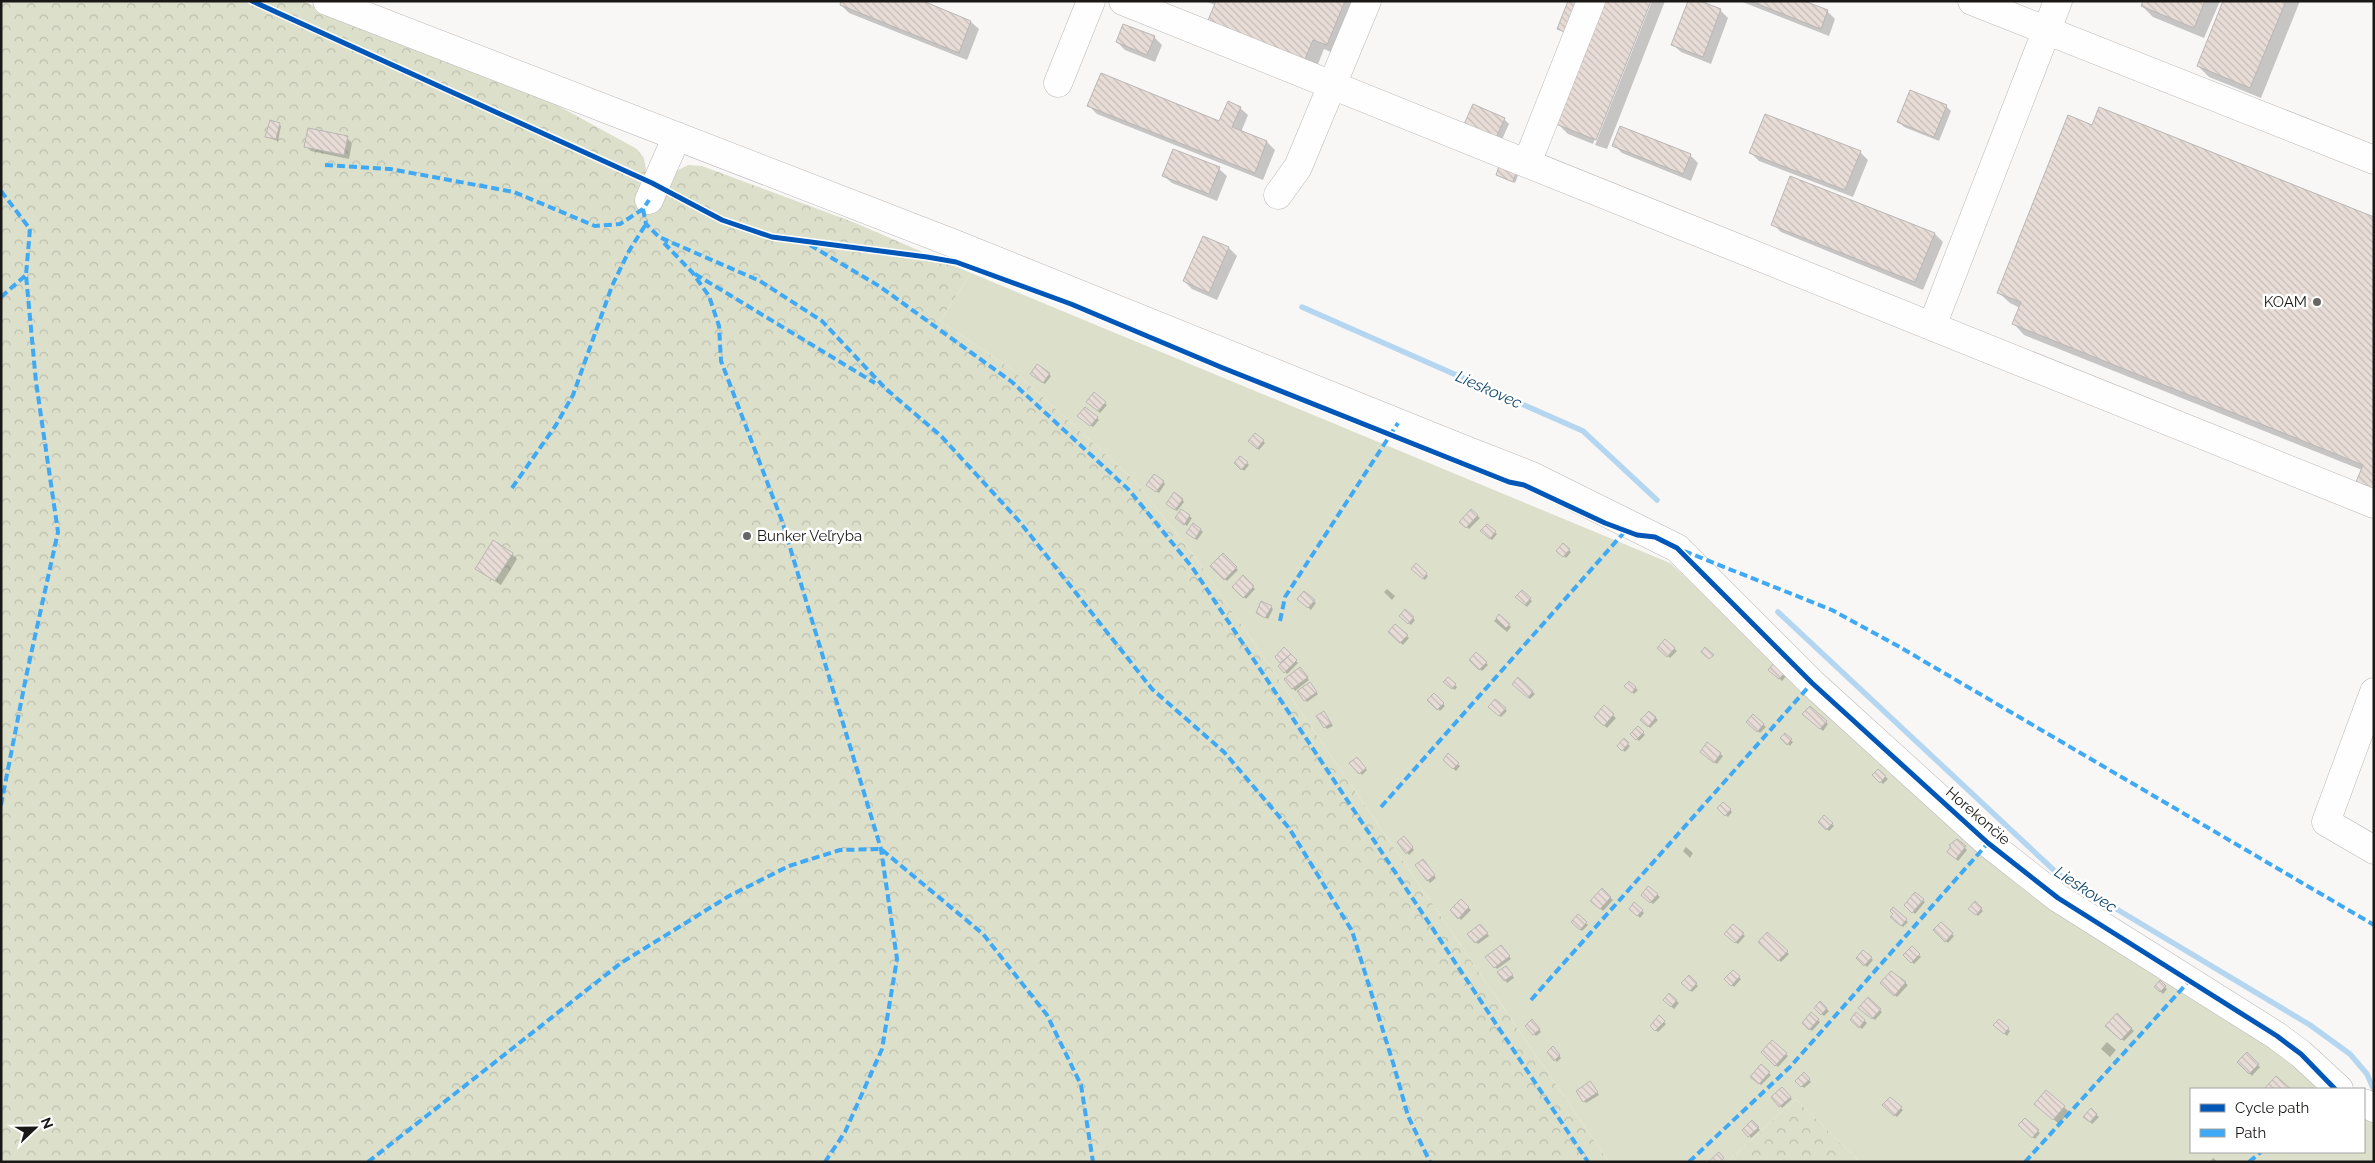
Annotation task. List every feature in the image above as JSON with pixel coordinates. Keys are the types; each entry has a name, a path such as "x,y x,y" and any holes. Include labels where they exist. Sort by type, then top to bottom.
{"lane":[{"name":"Horekončie","path":"327,1 955,244 1532,476 1677,548 1812,683 1988,843 2058,898 2277,1036 2301,1054 2338,1088"},
{"path":"1058,83 1091,1"},
{"path":"1123,1 2374,504"},
{"path":"1278,195 1298,167 1367,1"},
{"path":"1527,163 1591,1"},
{"path":"1972,1 2374,160"},
{"path":"1932,326 2058,1"},
{"path":"649,200 677,136"},
{"path":"2373,696 2326,822 2374,850"}],"green space":[{"path":"1,1 302,1 535,93 637,149 644,158 647,175 676,171 688,165 702,166 853,222 971,273 940,321 1013,370 1134,480 1195,557 1609,1162 1,1162"},
{"path":"971,273 1670,563 1983,848 2267,1041 2314,1084 2315,1088 2190,1088 2190,1153 2365,1153 2365,1115 2374,1118 2374,1162 1860,1162 1796,1099 1727,1162 1609,1162 1195,557 1134,480 1013,370 940,321"},
{"path":"1796,1099 1860,1162 1727,1162"}],"building":[{"path":"841,1 923,1 971,21 959,53 840,5"},
{"path":"1216,1 1345,1 1327,45 1313,40 1303,64 1206,25"},
{"path":"1568,1 1583,1 1570,34 1557,29"},
{"path":"1604,1 1651,1 1596,140 1556,124"},
{"path":"1688,1 1700,1 1721,9 1703,57 1671,45"},
{"path":"1750,1 1804,1 1828,10 1821,29"},
{"path":"2143,1 2205,1 2194,28 2141,6"},
{"path":"2223,1 2286,1 2250,88 2197,66"},
{"path":"1123,24 1155,36 1147,55 1116,42"},
{"path":"1101,73 1219,121 1228,101 1241,107 1232,127 1267,141 1255,173 1087,106"},
{"path":"1910,90 1947,105 1934,137 1897,122"},
{"path":"1473,104 1505,118 1494,142 1462,129"},
{"path":"2099,107 2374,217 2374,490 2356,482 2363,465 2012,324 2021,302 1997,293 2068,115 2092,125"},
{"path":"1765,114 1861,151 1845,190 1749,153"},
{"path":"270,120 280,123 276,139 265,137"},
{"path":"1620,126 1691,154 1683,174 1612,146"},
{"path":"308,128 348,136 344,155 304,147"},
{"path":"1173,149 1220,167 1209,194 1162,176"},
{"path":"1500,163 1517,170 1513,182 1496,175"},
{"path":"1790,176 1935,233 1915,282 1771,225"},
{"path":"1203,236 1229,247 1209,293 1183,281"},
{"path":"1037,364 1050,373 1043,383 1030,374"},
{"path":"1094,392 1106,402 1098,411 1086,402"},
{"path":"1085,407 1098,417 1090,426 1077,416"},
{"path":"1255,433 1264,440 1257,449 1248,441"},
{"path":"1240,456 1248,462 1241,470 1234,463"},
{"path":"1154,474 1164,481 1156,492 1146,485"},
{"path":"1174,492 1183,499 1175,510 1166,504"},
{"path":"1181,509 1190,515 1184,525 1175,518"},
{"path":"1471,509 1478,515 1466,528 1459,522"},
{"path":"1193,523 1201,529 1195,539 1186,533"},
{"path":"1487,524 1496,531 1490,539 1480,531"},
{"path":"493,540 513,553 495,581 475,569"},
{"path":"1563,543 1570,549 1563,557 1556,551"},
{"path":"1223,553 1237,567 1224,580 1210,566"},
{"path":"1416,563 1427,573 1423,579 1411,569"},
{"path":"1243,575 1254,586 1243,598 1232,587"},
{"path":"1522,590 1531,598 1525,605 1515,597"},
{"path":"1304,591 1315,600 1308,608 1297,599"},
{"path":"1261,601 1272,606 1265,618 1256,613"},
{"path":"1405,609 1414,617 1408,624 1399,616"},
{"path":"1499,614 1510,624 1506,628 1496,618"},
{"path":"1395,624 1408,635 1400,643 1388,632"},
{"path":"1665,639 1675,648 1667,657 1657,648"},
{"path":"1284,647 1291,654 1280,663 1275,657"},
{"path":"1705,647 1714,655 1709,659 1701,652"},
{"path":"1476,652 1487,662 1479,670 1469,660"},
{"path":"1291,654 1297,660 1284,673 1278,666"},
{"path":"1776,661 1787,671 1779,679 1768,670"},
{"path":"1300,667 1308,677 1292,689 1284,679"},
{"path":"1448,677 1456,684 1452,689 1443,682"},
{"path":"1518,677 1533,691 1528,698 1512,684"},
{"path":"1629,681 1636,687 1632,693 1624,686"},
{"path":"1310,682 1317,692 1304,701 1297,691"},
{"path":"1434,693 1444,703 1437,710 1427,700"},
{"path":"1495,699 1506,708 1499,716 1488,707"},
{"path":"1604,705 1614,714 1604,726 1594,717"},
{"path":"1810,706 1827,721 1820,729 1802,714"},
{"path":"1324,711 1331,723 1324,728 1316,716"},
{"path":"1649,711 1656,717 1648,727 1640,720"},
{"path":"1753,714 1764,724 1757,732 1746,722"},
{"path":"1638,726 1644,732 1636,740 1630,734"},
{"path":"1785,733 1792,739 1787,745 1780,738"},
{"path":"1624,738 1629,743 1622,751 1617,746"},
{"path":"1707,742 1721,753 1714,763 1700,752"},
{"path":"1448,753 1459,763 1453,769 1443,760"},
{"path":"1357,757 1366,768 1359,774 1349,763"},
{"path":"1878,769 1886,776 1880,783 1872,775"},
{"path":"1723,802 1731,809 1725,816 1717,808"},
{"path":"1824,815 1833,823 1826,830 1818,822"},
{"path":"1404,836 1413,847 1406,854 1397,842"},
{"path":"1957,839 1966,846 1956,859 1947,852 1951,846 1949,845"},
{"path":"1423,859 1435,875 1427,881 1415,865"},
{"path":"1648,886 1658,894 1650,903 1641,895"},
{"path":"1602,888 1611,897 1600,909 1590,901"},
{"path":"1915,892 1924,899 1912,913 1904,905"},
{"path":"1461,899 1469,907 1458,919 1450,910"},
{"path":"1975,901 1982,908 1976,915 1968,909"},
{"path":"1634,902 1643,910 1637,916 1629,909"},
{"path":"1893,907 1907,919 1901,926 1890,917 1893,914 1890,911"},
{"path":"1578,914 1587,922 1580,930 1571,922"},
{"path":"1941,922 1953,933 1945,942 1933,930"},
{"path":"1480,924 1488,933 1475,943 1467,934"},
{"path":"1733,924 1744,933 1735,943 1724,934"},
{"path":"1767,932 1788,951 1778,961 1758,942"},
{"path":"1501,945 1510,956 1494,968 1485,957"},
{"path":"1912,946 1920,954 1911,963 1903,955"},
{"path":"1863,950 1872,957 1864,966 1856,958"},
{"path":"1506,966 1513,975 1504,981 1497,972"},
{"path":"1733,970 1740,976 1731,986 1724,979"},
{"path":"1891,971 1906,982 1894,996 1880,983"},
{"path":"1689,975 1697,983 1690,991 1681,983"},
{"path":"2160,980 2166,986 2160,992 2154,987"},
{"path":"1669,993 1677,1000 1671,1007 1663,1000"},
{"path":"1868,997 1881,1009 1872,1019 1858,1008"},
{"path":"1820,1001 1827,1008 1821,1015 1814,1008"},
{"path":"1811,1012 1819,1019 1809,1030 1802,1023"},
{"path":"1856,1012 1865,1020 1859,1028 1850,1020"},
{"path":"2117,1013 2132,1028 2121,1040 2105,1026"},
{"path":"1659,1015 1665,1021 1655,1031 1650,1026"},
{"path":"1532,1019 1540,1029 1533,1035 1525,1026"},
{"path":"1999,1019 2009,1028 2004,1034 1993,1025"},
{"path":"1772,1040 1787,1053 1775,1066 1761,1052"},
{"path":"1553,1046 1560,1055 1554,1061 1547,1052"},
{"path":"2247,1052 2259,1064 2249,1074 2237,1062"},
{"path":"1761,1064 1770,1072 1759,1084 1750,1077"},
{"path":"1804,1072 1810,1079 1801,1087 1795,1081"},
{"path":"2276,1076 2290,1088 2265,1088"},
{"path":"1590,1081 1598,1092 1583,1102 1576,1091"},
{"path":"1782,1087 1791,1097 1779,1107 1771,1097"},
{"path":"2046,1090 2065,1106 2053,1120 2034,1104"},
{"path":"1890,1097 1902,1107 1894,1116 1882,1105"},
{"path":"2091,1108 2097,1114 2090,1122 2083,1117"},
{"path":"2025,1118 2039,1130 2032,1138 2018,1125"},
{"path":"1752,1120 1759,1127 1748,1137 1742,1130"},
{"path":"1719,1152 1724,1158 1720,1162 1708,1162"}],"waterway":[{"name":"Lieskovec","path":"1302,307 1583,431 1657,500"},
{"name":"Lieskovec","path":"1778,612 2058,874 2310,1025 2350,1054 2367,1074 2374,1090"}],"marked path":[{"path":"325,165 390,169 514,192 595,226 620,224 643,209 649,200"},
{"path":"1,191 30,229 26,275 36,382 58,532 26,677 1,805"},
{"path":"643,209 646,224 659,237 760,281 822,321 886,389 941,436 1019,521 1152,689 1224,752 1289,828 1352,931 1408,1116 1430,1162"},
{"path":"512,488 556,425 573,395 612,286 629,251 646,224"},
{"path":"664,243 692,272 709,296 719,326 721,361 782,521 881,849 897,959 882,1049 845,1132 825,1162"},
{"path":"810,245 879,286 1012,382 1129,490 1192,567 1588,1162"},
{"path":"695,274 875,383"},
{"path":"1,297 26,275"},
{"path":"1280,621 1285,597 1398,423"},
{"path":"1381,807 1628,528"},
{"path":"1684,551 1832,610 1898,646 2374,925"},
{"path":"1531,1000 1812,683"},
{"path":"1689,1162 1790,1067 1988,843"},
{"path":"368,1162 621,963 729,896 789,866 840,850 881,849 983,934 1047,1015 1081,1085 1093,1162"},
{"path":"2025,1162 2190,980"},
{"path":"2249,1162 2260,1153"}],"cycle path":[{"path":"252,1 652,183 722,220 772,237 956,262 1071,304 1223,368 1509,482 1524,485 1605,523 1637,535 1655,537 1677,548 1812,683 1988,843 2058,898 2277,1036 2301,1054 2334,1088"}],"place":[{"name":"KOAM","path":"2317,302"},
{"name":"Bunker Veľryba","path":"747,536"}]}
